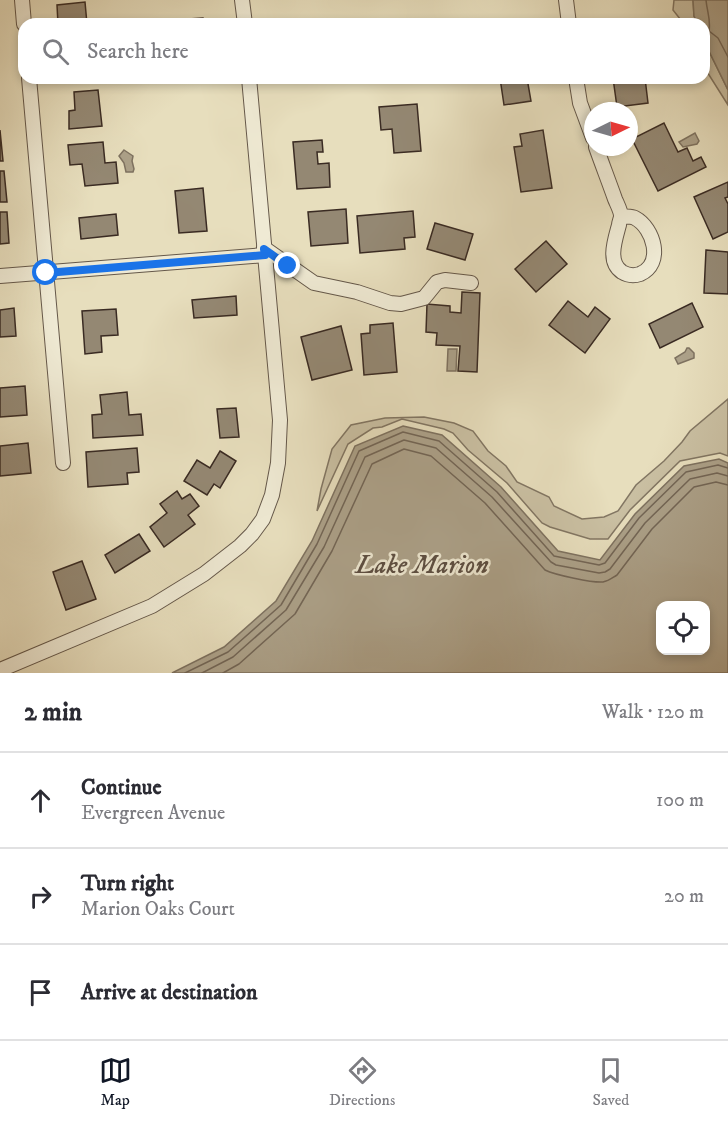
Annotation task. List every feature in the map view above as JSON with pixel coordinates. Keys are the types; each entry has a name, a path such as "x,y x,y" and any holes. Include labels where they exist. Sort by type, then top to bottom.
{"street":[{"path":"22,0 24,18"},
{"path":"242,0 244,18"},
{"path":"566,0 568,18"},
{"path":"30,84 63,463"},
{"path":"0,670 152,606 204,574 240,546 263,519 272,495 278,463 280,420 250,84"},
{"path":"577,84 584,114"},
{"path":"599,156 621,216"},
{"path":"0,276 265,252 314,283 357,292 390,303 401,304 423,298 437,282 445,280 471,283"}],"shaded area":[{"path":"674,0 693,0 695,18 679,18 673,10"},
{"path":"710,53 728,90 728,105 710,76"},
{"path":"728,399 728,456 720,453 680,461 630,510 608,539 590,539 542,523 507,483 468,450 453,433 402,419 373,428 348,444 317,511 332,449 351,425 385,418 424,417 454,423 473,431 488,451 506,466 517,482 549,497 554,506 582,519 604,517 618,511 636,485 664,461 690,431"}],"water":[{"path":"693,0 728,0 728,90 710,53 710,18 695,18"},
{"path":"695,133 699,141 697,144 683,147 679,142"},
{"path":"124,150 133,156 133,172 126,172 119,156"},
{"path":"687,348 694,353 694,358 678,364 675,358"},
{"path":"448,349 457,349 456,371 447,371"},
{"name":"Lake Marion","path":"403,426 442,435 501,487 558,551 600,560 635,514 684,466 719,459 728,463 728,673 172,673 224,647 276,601 312,541 355,446"}],"building":[{"path":"85,2 86,18 58,18 57,5"},
{"path":"501,84 528,84 531,101 504,105"},
{"path":"614,84 646,84 648,103 616,102"},
{"path":"98,90 102,126 69,129 69,111 75,110 74,92"},
{"path":"417,104 421,151 394,153 392,129 381,130 379,107"},
{"path":"664,123 678,152 687,148 693,161 701,157 706,167 658,191 638,151 638,136"},
{"path":"0,130 3,161 0,161"},
{"path":"543,130 552,188 521,192 514,147 522,146 520,134"},
{"path":"322,140 323,152 317,152 318,164 329,163 330,187 297,189 293,142"},
{"path":"103,142 105,163 116,162 118,183 85,186 82,164 70,165 68,145"},
{"path":"0,171 4,171 7,202 0,202"},
{"path":"728,182 728,197 725,198 728,204 728,232 713,239 694,197"},
{"path":"203,188 207,231 179,233 175,191"},
{"path":"346,209 348,243 311,246 308,212"},
{"path":"413,211 415,237 404,238 405,249 360,253 357,216"},
{"path":"0,212 7,212 9,243 0,244"},
{"path":"116,214 118,235 81,239 79,218"},
{"path":"435,223 473,234 465,260 427,249"},
{"path":"546,241 567,264 536,292 515,269"},
{"path":"706,250 728,252 728,294 704,293"},
{"path":"462,292 480,293 477,372 458,371 460,346 436,345 437,333 426,332 427,304 450,306 450,312 461,313"},
{"path":"236,296 237,315 194,318 192,300"},
{"path":"568,301 588,317 595,307 610,319 585,353 549,325"},
{"path":"692,303 703,327 660,348 649,324"},
{"path":"14,308 16,336 0,337 0,310"},
{"path":"116,309 118,335 101,336 102,352 85,354 82,311"},
{"path":"393,323 397,372 364,375 361,334 370,333 370,325"},
{"path":"341,326 352,370 312,380 301,337"},
{"path":"25,386 27,415 0,417 0,388"},
{"path":"127,392 129,415 141,414 143,435 93,438 92,415 102,414 100,395"},
{"path":"236,408 239,437 220,438 217,409"},
{"path":"28,443 31,473 0,476 0,446"},
{"path":"137,448 139,472 127,473 128,484 88,487 86,452"},
{"path":"220,451 236,461 220,488 214,484 207,495 184,481 197,460 210,468"},
{"path":"177,491 182,499 190,494 199,506 188,515 195,524 164,547 150,527 167,513 160,504"},
{"path":"139,534 150,551 115,573 105,555"},
{"path":"82,561 96,599 66,610 53,572"}],"route":[{"path":"46,273 265,255 264,249 288,266"}]}
